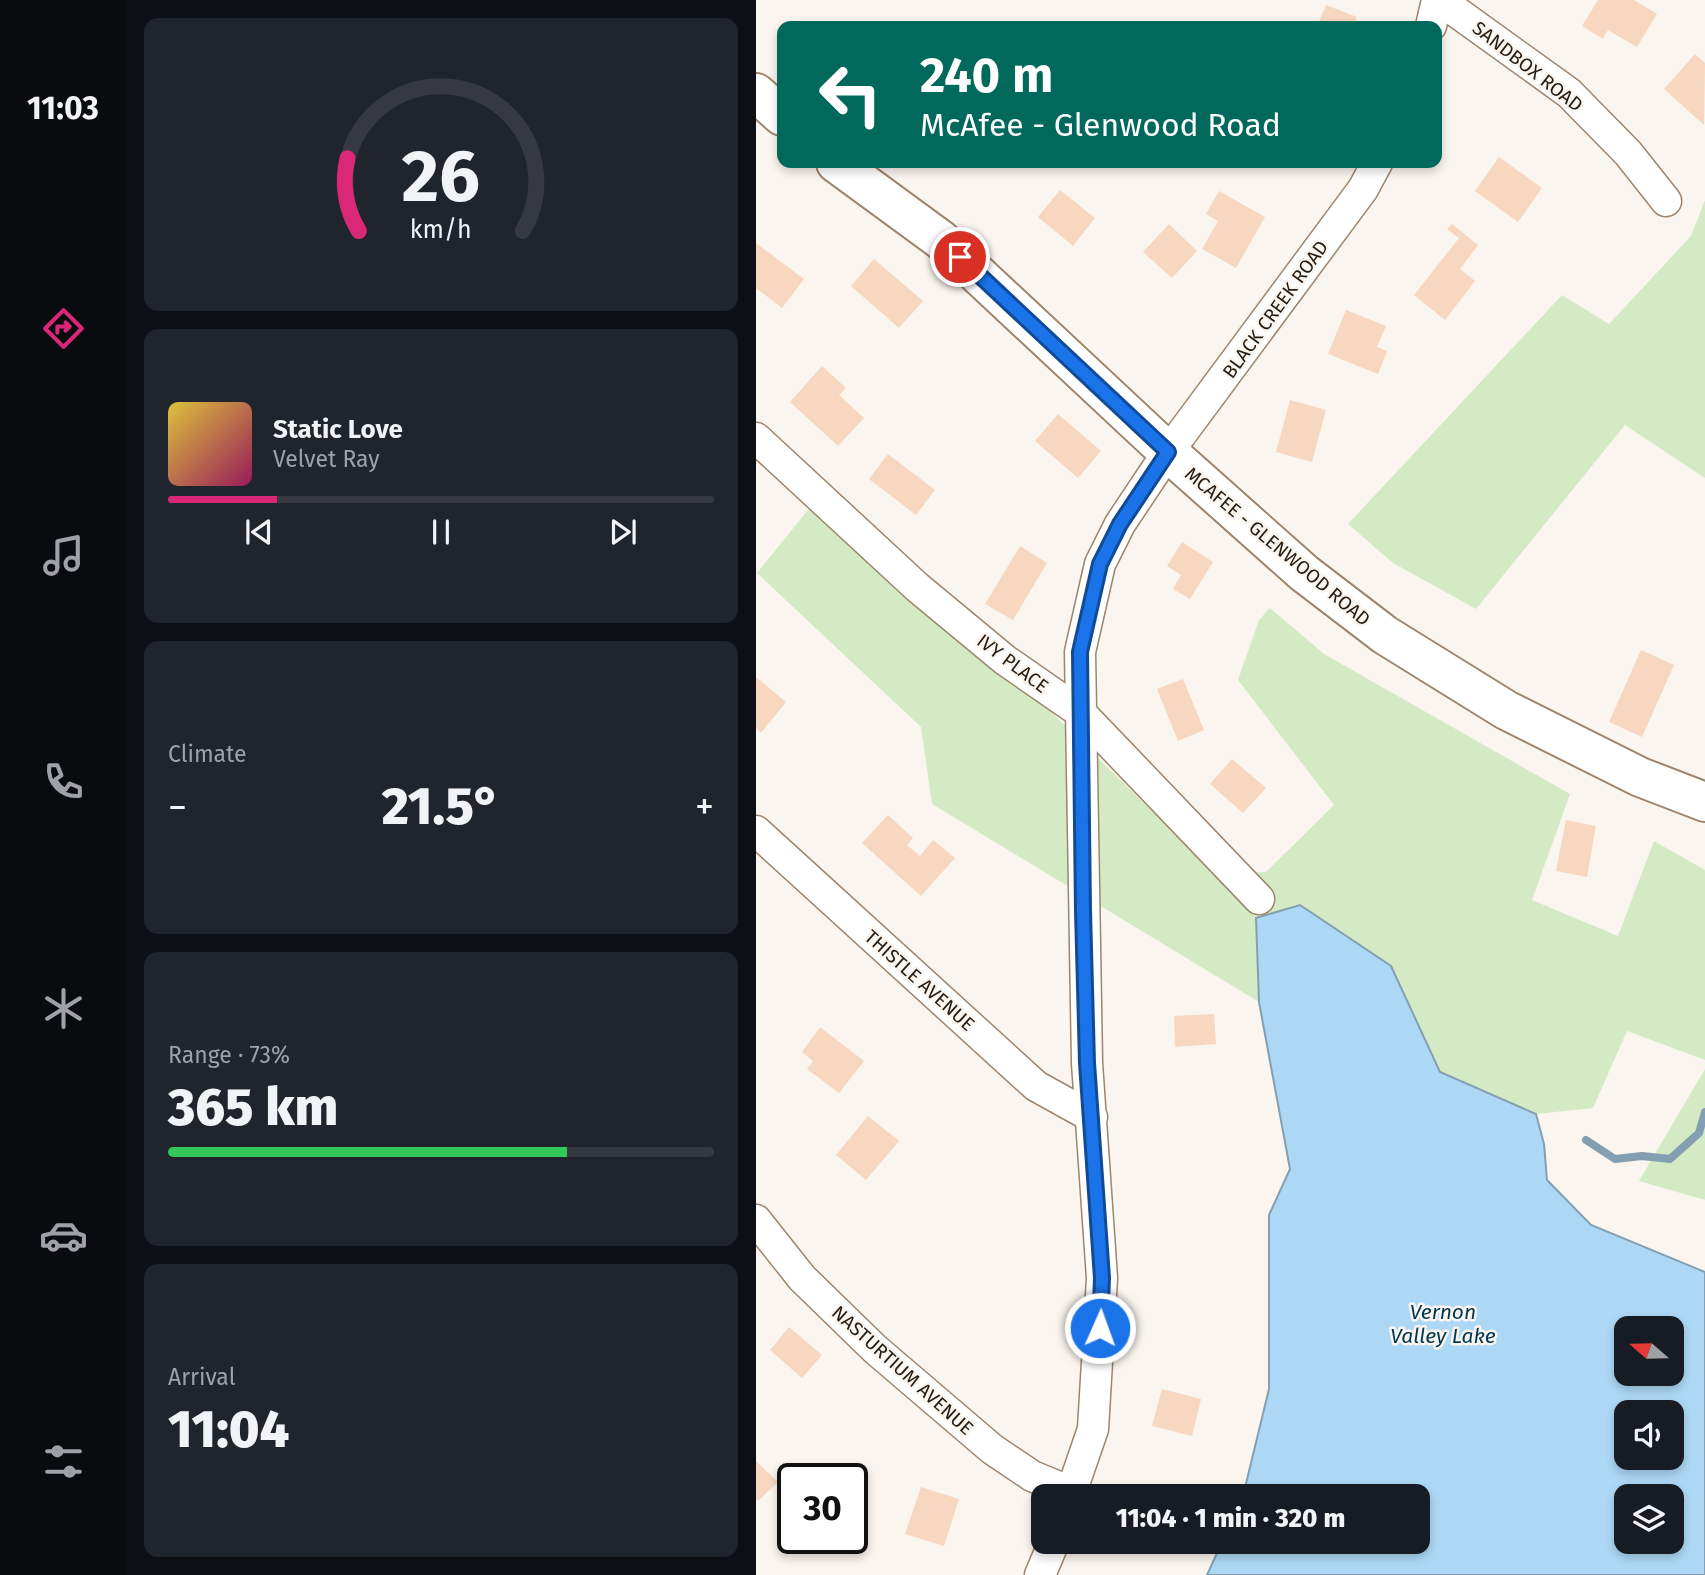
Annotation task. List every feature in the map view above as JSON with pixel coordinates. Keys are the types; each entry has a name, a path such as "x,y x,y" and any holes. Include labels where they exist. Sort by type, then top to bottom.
{"street":[{"path":"1433,21 1439,0"},
{"name":"SANDBOX ROAD","path":"1439,0 1569,93 1628,153 1666,201"},
{"path":"756,93 777,112"},
{"name":"MCAFEE - GLENWOOD ROAD","path":"843,168 941,240 1168,452 1304,573 1385,635 1506,710 1640,777 1705,802"},
{"name":"BLACK CREEK ROAD","path":"1074,1484 1093,1429 1102,1278 1082,899 1080,712 1080,652 1100,564 1120,524 1168,452 1363,190 1374,168"},
{"name":"IVY PLACE","path":"756,438 917,587 1005,660 1080,712 1259,899"},
{"name":"THISTLE AVENUE","path":"756,831 1036,1086 1092,1117"},
{"name":"NASTURTIUM AVENUE","path":"756,1220 802,1278 875,1349 992,1449 1032,1476 1049,1484"},
{"path":"1041,1575 1050,1554"}],"green space":[{"path":"1705,200 1705,478 1625,425 1476,609 1393,563 1348,524 1562,295 1609,324 1691,236"},
{"path":"825,489 1216,874 1266,872 1334,805 1238,680 1259,620 1270,608 1324,654 1570,794 1532,900 1618,936 1654,841 1705,870 1705,1060 1627,1031 1593,1108 1536,1114 1440,1072 1391,966 1256,918 1259,1002 932,804 921,727 757,573"},
{"path":"1705,1069 1705,1200 1639,1181"}],"water":[{"name":"Vernon Valley Lake","path":"1300,905 1391,966 1440,1072 1536,1114 1544,1144 1547,1180 1591,1225 1705,1272 1705,1575 1207,1575 1217,1554 1430,1554 1430,1484 1246,1484 1269,1389 1269,1215 1290,1169 1259,1002 1256,918"}],"building":[{"path":"1598,0 1634,0 1657,14 1637,47 1608,30 1603,39 1582,26"},
{"path":"1326,5 1357,17 1355,21 1319,21"},
{"path":"1695,54 1705,63 1704,125 1664,89"},
{"path":"1499,157 1542,188 1518,222 1475,191"},
{"path":"1060,190 1095,218 1073,246 1038,217"},
{"path":"1219,191 1265,217 1236,268 1202,249 1218,221 1206,214"},
{"path":"1169,224 1197,251 1172,278 1143,252"},
{"path":"1452,224 1478,245 1460,269 1475,281 1445,320 1414,295 1459,238 1447,229"},
{"path":"756,243 804,279 782,308 756,288"},
{"path":"874,259 923,301 899,328 851,286"},
{"path":"1346,310 1386,326 1377,347 1387,351 1378,374 1328,354"},
{"path":"822,366 846,388 839,395 864,418 838,446 790,402"},
{"path":"1290,400 1326,410 1312,462 1276,452"},
{"path":"1058,414 1101,451 1078,478 1035,441"},
{"path":"888,454 935,490 916,515 869,479"},
{"path":"1182,542 1213,562 1190,599 1173,589 1181,575 1167,566"},
{"path":"1020,546 1047,563 1013,620 985,604"},
{"path":"1641,650 1674,665 1642,737 1609,722"},
{"path":"756,677 786,702 761,733 756,728"},
{"path":"1183,679 1204,730 1178,741 1157,689"},
{"path":"1232,759 1266,788 1243,813 1210,784"},
{"path":"888,815 913,838 907,845 920,856 933,840 955,858 921,896 862,843"},
{"path":"1566,820 1596,826 1587,877 1556,871"},
{"path":"1214,1014 1216,1044 1175,1047 1174,1016"},
{"path":"820,1027 864,1061 839,1093 807,1069 813,1061 802,1052"},
{"path":"868,1116 899,1141 866,1180 836,1155"},
{"path":"789,1327 822,1355 802,1378 770,1350"},
{"path":"1162,1389 1201,1399 1192,1436 1152,1426"},
{"path":"756,1461 777,1483 758,1501"},
{"path":"921,1487 959,1499 944,1546 905,1534"}],"waterway":[{"path":"1586,1140 1615,1159 1642,1156 1670,1159 1699,1133 1705,1112"}],"route":[{"path":"960,257 1168,452 1120,524 1100,564 1080,652 1080,782 1087,1063 1098,1188 1102,1278 1100,1328"}]}
